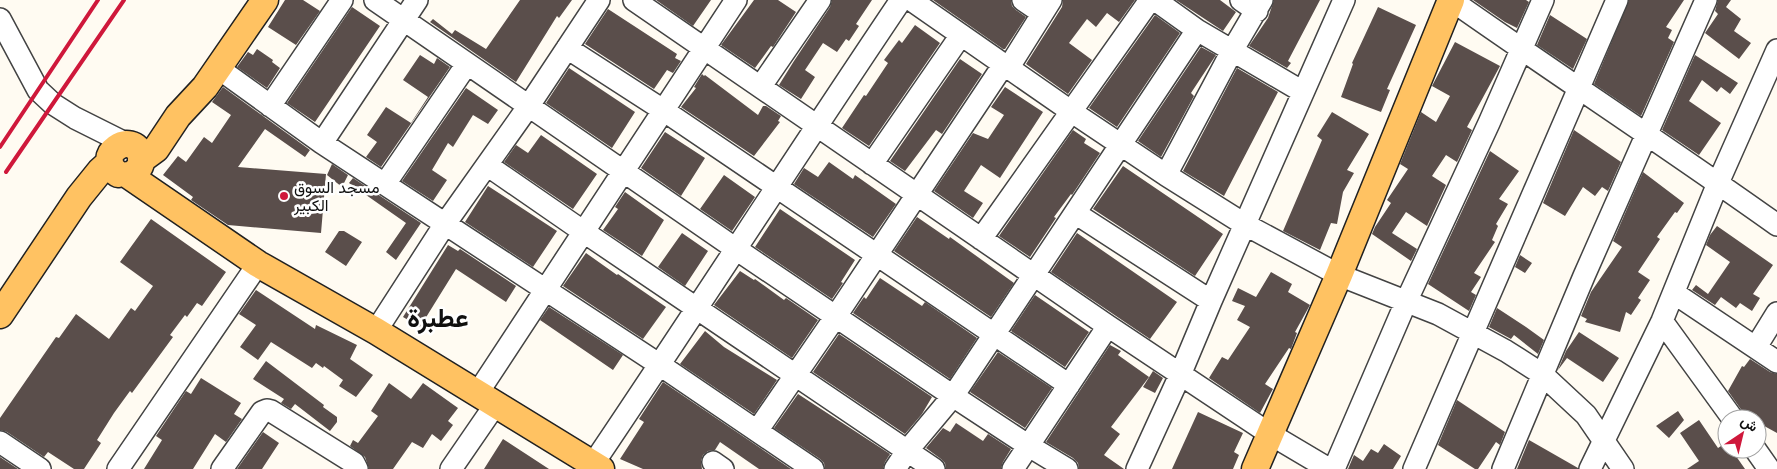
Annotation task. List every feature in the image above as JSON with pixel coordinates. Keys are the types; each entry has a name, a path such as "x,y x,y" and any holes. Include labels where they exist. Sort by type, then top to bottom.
{"main road":[{"path":"0,316 85,191 108,183 144,134 178,116 205,87 264,0"},
{"path":"1255,469 1339,275 1451,0"},
{"path":"126,161 176,207 258,264 376,331 597,466"}],"street":[{"path":"270,106 342,0"},
{"path":"375,0 736,249 953,396 1067,469"},
{"path":"322,142 417,0"},
{"path":"376,331 445,224 528,107 599,0"},
{"path":"634,0 1180,375 1270,434 1328,469"},
{"path":"451,469 486,399 546,290 736,0"},
{"path":"761,86 820,0"},
{"path":"597,466 775,187 901,0"},
{"path":"911,0 1121,145 1244,224 1339,275 1438,314 1506,350 1542,374 1586,415 1604,439 1622,469"},
{"path":"757,431 916,195 1047,7 1023,0"},
{"path":"981,239 1150,0"},
{"path":"1155,0 1197,30 1303,92"},
{"path":"1136,469 1180,375 1244,224 1344,0"},
{"path":"1451,0 1777,224"},
{"path":"1334,469 1406,302 1489,124 1543,0"},
{"path":"1414,469 1580,90 1617,0"},
{"path":"1503,469 1542,374 1706,0"},
{"path":"1166,175 1232,51 1253,4"},
{"path":"0,19 38,90 126,161"},
{"path":"896,469 907,451 953,396 1197,30"},
{"path":"872,164 961,34"},
{"path":"567,48 663,110 1070,385"},
{"path":"1590,469 1662,321 1718,183 1769,90 1777,50"},
{"path":"385,184 467,64"},
{"path":"218,68 322,142 757,431 792,463 813,469"},
{"path":"487,164 934,469"},
{"path":"1075,213 1211,301"},
{"path":"118,469 258,264"},
{"path":"1674,293 1777,362"},
{"path":"1756,347 1777,313"},
{"path":"1662,321 1726,409"},
{"path":"1013,469 1108,326"},
{"path":"222,469 262,412 267,410 354,463 358,469"},
{"path":"0,442 40,469"}],"building":[{"path":"285,0 303,0 320,11 296,45 268,27"},
{"path":"520,0 572,0 559,18 557,16 516,82 430,22 433,19 452,34 455,30 486,49"},
{"path":"656,0 711,0 693,26"},
{"path":"754,0 778,0 796,12 773,47 771,46 755,68 721,45"},
{"path":"832,0 872,0 856,24 859,26 849,41 846,39 837,52 823,43 805,70 815,77 801,99 779,85 830,7"},
{"path":"933,0 1011,0 1012,6 1026,17 1005,49 1003,49"},
{"path":"1063,0 1135,0 1119,22 1107,13 1096,27 1087,19 1069,43 1092,60 1068,94 1026,64 1062,7"},
{"path":"1176,0 1220,0 1236,12 1223,31"},
{"path":"1274,0 1320,0 1288,61 1291,63 1287,68 1249,46 1268,18"},
{"path":"1473,0 1526,0 1529,2 1517,28"},
{"path":"1629,0 1684,0 1666,27 1672,30 1668,38 1674,42 1641,116 1594,84"},
{"path":"1718,0 1731,0 1726,7 1741,19 1734,31 1751,43 1739,59 1705,33 1718,14 1715,11"},
{"path":"352,7 380,26 315,122 287,103"},
{"path":"1378,7 1416,25 1387,89 1390,90 1381,112 1341,97 1352,63"},
{"path":"608,9 677,54 675,58 681,61 673,73 667,70 654,89 585,44"},
{"path":"1155,15 1180,33 1117,127 1089,108"},
{"path":"1550,15 1587,39 1573,69 1537,45"},
{"path":"915,25 940,43 869,146 842,128 888,63 884,60 899,40 902,43"},
{"path":"1455,42 1500,66 1467,127 1472,130 1457,162 1446,155 1432,176 1446,185 1427,226 1406,212 1392,233 1417,249 1411,261 1372,234 1391,203 1387,200 1408,169 1400,164 1421,112 1436,122 1450,96 1432,86"},
{"path":"1201,47 1216,55 1191,93 1194,96 1161,157 1138,141"},
{"path":"257,49 273,60 272,62 280,68 267,88 237,67 248,52 253,55"},
{"path":"420,55 434,64 437,58 450,67 381,167 366,157 377,142 367,135 386,107 411,123 428,97 403,80"},
{"path":"1695,55 1738,83 1730,94 1721,87 1717,92 1702,80 1689,101 1721,123 1699,155 1662,130"},
{"path":"960,59 982,74 942,134 936,130 905,171 890,161"},
{"path":"569,68 635,112 612,148 546,103"},
{"path":"1237,68 1278,92 1224,196 1183,171"},
{"path":"702,74 758,115 763,106 766,106 781,116 778,121 780,122 754,156 681,107 696,88 694,87"},
{"path":"223,87 310,150 305,157 265,129 238,167 326,174 321,233 228,225 191,200 193,197 163,175 178,156 186,162 204,137 212,143 231,115 212,102"},
{"path":"1005,87 1043,112 1000,178 981,165 964,191 983,203 973,218 934,191 973,133 988,139 1004,115 991,107"},
{"path":"466,88 498,110 488,124 473,115 453,147 448,143 432,170 447,180 433,201 402,181"},
{"path":"1332,112 1369,134 1347,170 1354,173 1343,192 1337,224 1331,223 1320,250 1283,231 1322,140 1317,136"},
{"path":"1073,130 1086,139 1084,143 1100,153 1072,195 1054,217 1056,218 1030,257 999,236"},
{"path":"1574,130 1621,162 1608,191 1602,187 1595,196 1583,187 1565,216 1543,203"},
{"path":"665,132 705,158 681,196 641,168"},
{"path":"541,135 597,174 573,209 504,162 516,145 528,153"},
{"path":"1490,151 1519,171 1499,199 1508,204 1496,224 1498,226 1492,240 1495,242 1474,273 1481,277 1471,292 1476,295 1469,311 1428,284"},
{"path":"829,162 853,179 855,175 896,204 873,237 794,184 804,168 818,177"},
{"path":"332,164 348,175 342,187 327,175"},
{"path":"1123,166 1223,234 1195,276 1093,209"},
{"path":"1643,172 1684,203 1657,237 1660,239 1638,272 1650,280 1638,298 1641,300 1631,315 1626,312 1620,332 1585,322 1587,319 1581,316 1591,292 1622,247 1613,241"},
{"path":"724,175 755,197 732,231 700,209"},
{"path":"353,178 421,223 396,260 386,252 406,223 349,183"},
{"path":"488,186 557,231 533,267 465,222"},
{"path":"625,192 664,220 642,256 603,230 618,209 615,207"},
{"path":"780,209 855,260 832,299 755,247"},
{"path":"917,217 949,239 950,237 1014,283 991,317 894,251"},
{"path":"151,219 226,272 202,306 197,303 170,335 173,337 132,393 130,391 114,413 97,440 101,443 84,469 74,469 48,452 44,457 7,432 0,430 0,418 56,337 59,338 76,314 109,339 131,308 135,311 153,286 120,262"},
{"path":"1717,226 1773,265 1753,294 1760,298 1752,311 1740,303 1736,308 1721,297 1715,305 1692,290 1696,285 1708,294 1730,262 1706,245 1710,235"},
{"path":"339,231 344,231 362,242 346,266 325,252"},
{"path":"682,233 708,251 685,286 658,267"},
{"path":"1077,233 1177,302 1150,339 1051,272"},
{"path":"448,245 458,251 460,249 516,286 506,302 456,269 420,327 403,317"},
{"path":"586,253 666,307 643,339 563,286"},
{"path":"1520,255 1532,263 1525,273 1515,267"},
{"path":"740,271 755,279 784,300 786,298 818,320 792,358 714,305"},
{"path":"1271,272 1292,284 1288,292 1310,305 1295,332 1297,333 1291,349 1289,348 1265,384 1273,389 1260,413 1209,378 1222,357 1228,360 1250,327 1237,320 1245,306 1232,301 1238,288 1256,297"},
{"path":"880,278 922,306 925,302 977,338 950,379 853,313 864,297 866,299"},
{"path":"256,290 315,329 316,325 357,345 350,359 373,375 356,397 339,386 343,380 324,366 323,368 316,363 312,368 271,342 258,360 240,347 256,325 239,314"},
{"path":"1035,295 1089,332 1065,367 1011,331"},
{"path":"549,307 623,355 613,370 540,320"},
{"path":"1497,308 1544,340 1538,354 1514,335 1511,339 1489,327"},
{"path":"705,331 724,347 777,380 754,414 680,364"},
{"path":"1579,332 1619,358 1603,382 1567,358 1558,370 1566,351"},
{"path":"839,334 932,397 922,414 905,434 813,372"},
{"path":"1110,345 1121,351 1118,355 1149,377 1111,427 1120,434 1104,455 1124,469 1079,469 1078,463 1073,458 1046,442"},
{"path":"998,352 1052,388 1025,428 970,392"},
{"path":"1750,359 1770,372 1777,374 1777,433 1767,428 1767,409 1741,409 1728,391 1742,366 1744,367"},
{"path":"266,361 337,417 337,422 330,431 295,404 291,409 281,403 284,399 253,379"},
{"path":"1153,371 1163,378 1155,393 1143,387"},
{"path":"201,378 241,403 234,414 242,419 226,442 215,434 193,469 144,469 162,440 156,436 186,391 191,394"},
{"path":"663,382 791,469 759,469 720,442 715,450 708,451 703,455 701,461 702,469 643,469 620,459 644,422 639,419"},
{"path":"389,383 411,399 423,383 458,408 448,421 453,425 441,441 432,434 423,448 412,442 393,469 369,469 365,457 350,446 353,440 358,443 378,416 371,411"},
{"path":"798,394 890,454 883,469 825,469 824,463 820,459 774,428"},
{"path":"1457,400 1505,432 1500,445 1496,442 1478,469 1475,469 1438,445"},
{"path":"1678,411 1684,420 1669,438 1656,426"},
{"path":"1198,412 1243,433 1234,452 1239,455 1233,469 1172,469"},
{"path":"1699,420 1717,447 1717,459 1738,459 1745,469 1687,469 1699,461 1680,433"},
{"path":"956,423 983,441 988,434 1011,449 1001,469 946,469 945,463 926,448 943,428 950,432"},
{"path":"263,432 279,443 262,469 237,469"},
{"path":"503,439 549,469 484,469"},
{"path":"1529,440 1578,468 1578,469 1517,469"},
{"path":"1384,444 1401,456 1393,469 1348,469 1354,455 1363,461 1371,449 1378,453"},
{"path":"0,457 18,469 0,469"}],"railway":[{"path":"0,147 98,0"},
{"path":"6,172 124,0"}],"place":[{"name":"مسجد السوق الكبير","path":"284,196"}],"district":[{"name":"عطبرة","path":"438,317"}]}
